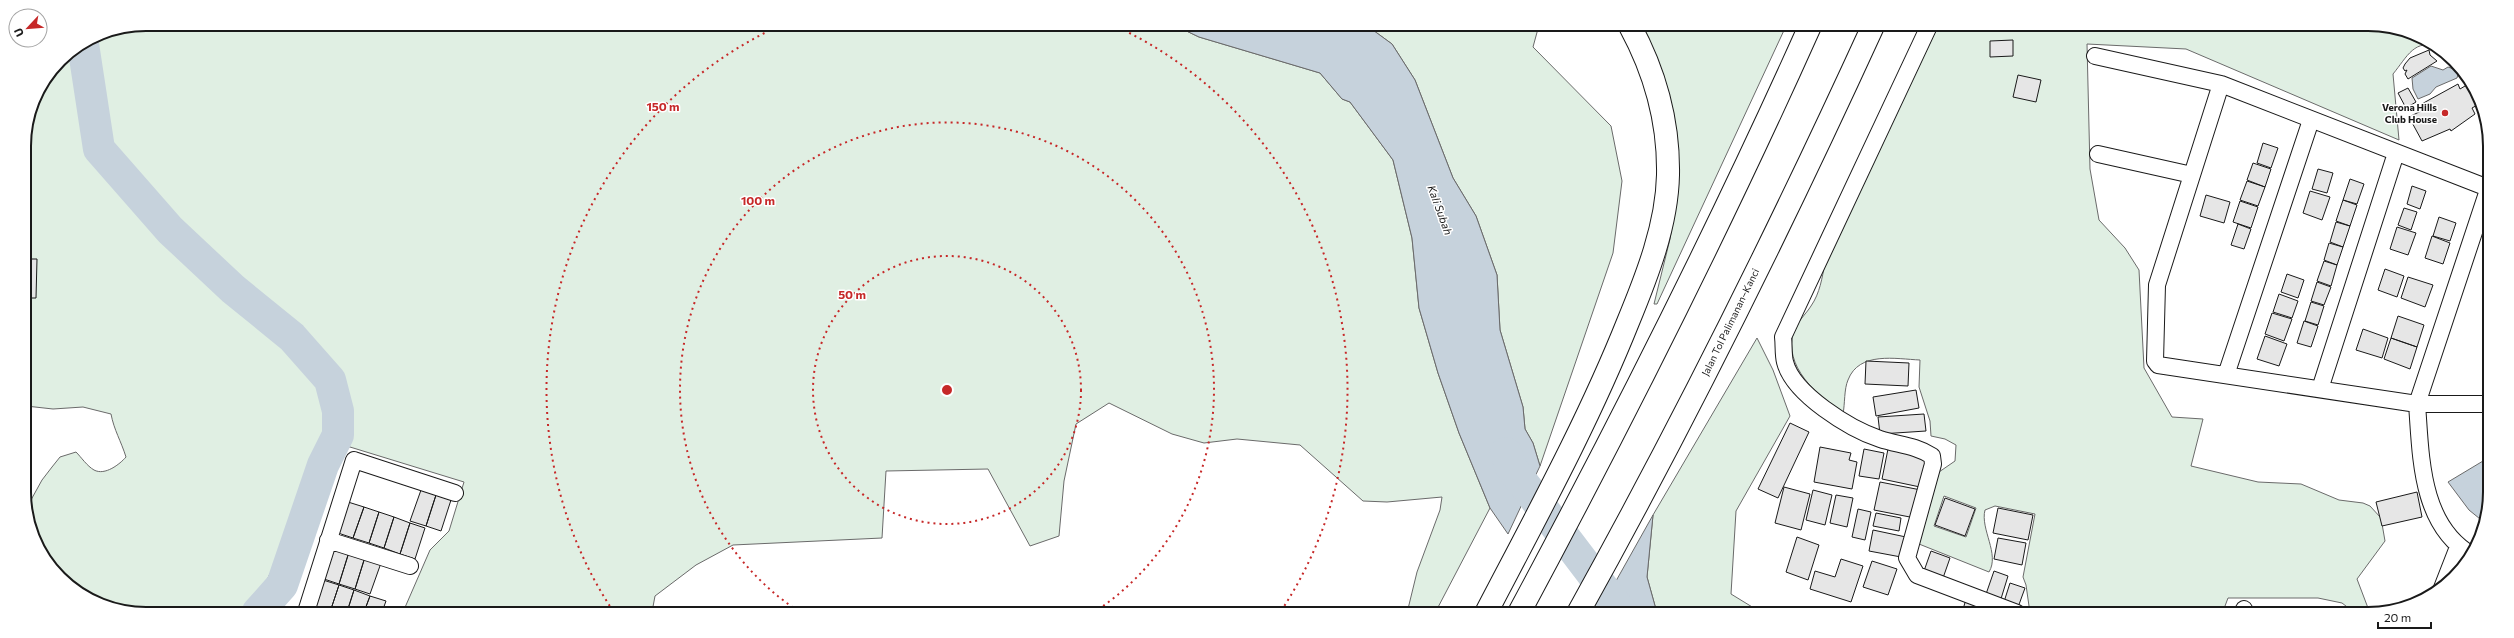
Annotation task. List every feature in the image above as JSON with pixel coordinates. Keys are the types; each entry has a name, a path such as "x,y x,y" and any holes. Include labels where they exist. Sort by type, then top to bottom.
{"highway":[{"path":"1489,607 1577,437 1615,355 1642,288 1659,232 1668,176 1665,136 1659,100 1643,50 1633,31"},
{"path":"1522,607 1606,452 1777,100 1808,31"},
{"name":"Jalan Tol Palimanan–Kanci","path":"1581,607 1651,482 1825,131 1871,31"}],"street":[{"path":"1926,31 1783,338 1785,362 1795,381 1824,410 1880,439 1921,448 1932,456 1933,464 1907,558 1917,575 2001,607"},
{"path":"2095,56 2221,84 2483,187"},
{"path":"2221,84 2157,285 2155,361 2158,365 2417,404 2483,404"},
{"path":"2226,375 2311,120"},
{"path":"2320,389 2396,153"},
{"path":"2098,154 2192,174"},
{"path":"2466,552 2458,547 2446,534 2432,508 2422,468 2417,404 2483,204"},
{"path":"308,607 354,460 455,493"},
{"path":"328,540 410,566"},
{"path":"2447,575 2458,547"}],"green space":[{"path":"146,31 1186,31 1199,37 1320,73 1342,99 1350,102 1393,160 1412,238 1419,308 1438,373 1459,433 1490,508 1438,607 1408,607 1417,572 1440,510 1442,497 1387,502 1363,501 1300,445 1237,439 1204,443 1172,434 1109,403 1076,424 1064,481 1059,536 1030,546 988,469 886,471 882,538 733,545 696,565 655,596 653,607 405,607 430,550 449,531 464,482 350,447 316,448 284,544 254,607 131,606 109,601 82,588 55,562 46,549 37,529 31,500 42,480 60,457 76,452 91,468 98,471 103,471 116,466 126,457 111,414 83,407 53,409 31,407 32,131 40,102 46,89 55,76 82,50 109,37 131,32"},
{"path":"1374,31 1537,31 1533,47 1611,126 1622,181 1613,253 1540,466 1533,443 1525,429 1523,407 1500,330 1497,275 1476,216 1453,178 1415,80 1392,44"},
{"path":"1639,31 1784,31 1657,304 1654,304 1670,239 1677,193"},
{"path":"1936,31 2368,31 2390,33 2405,37 2423,45 2412,50 2393,74 2399,140 2186,49 2087,44 2090,169 2099,220 2125,248 2139,270 2144,368 2172,417 2203,419 2191,466 2258,482 2301,484 2339,500 2363,503 2370,506 2381,518 2385,541 2357,579 2368,607 2347,607 2342,603 2318,598 2228,598 2225,607 2029,607 2026,585 2023,577 2035,514 1995,506 1985,510 1984,517 1992,557 1992,565 1989,572 1919,544 1939,472 1955,461 1956,445 1945,439 1931,436 1930,421 1919,387 1920,360 1890,358 1869,361 1861,364 1853,371 1848,380 1843,414 1813,389 1798,368 1793,356 1792,344 1795,328 1817,296 1825,263","holes":["1944,496 1976,508 1966,537 1934,526"]},
{"path":"1757,338 1773,370 1790,416 1736,511 1731,594 1752,607 1655,607 1647,577 1653,515"}],"water":[{"name":"Kali Subah","path":"1186,31 1374,31 1392,44 1415,80 1453,178 1476,216 1497,275 1500,330 1523,407 1525,429 1533,443 1540,466 1508,534 1490,508 1459,433 1438,373 1419,308 1412,238 1393,160 1350,102 1342,99 1320,73 1199,37"},
{"path":"2431,66 2443,70 2448,67 2452,69 2458,75 2457,78 2436,87 2430,94 2418,99 2413,89 2412,78"},
{"path":"2483,461 2483,499 2480,519 2469,510 2448,482"},
{"path":"1653,515 1647,577 1655,607 1601,607"}],"building":[{"path":"2013,40 2013,56 1990,57 1990,41"},
{"path":"2429,50 2430,55 2437,61 2408,79 2405,74 2407,70 2405,71 2403,68 2405,64 2410,58"},
{"path":"2018,75 2041,80 2036,102 2013,97"},
{"name":"Verona Hills Club House","path":"2458,84 2460,89 2466,86 2468,89 2476,106 2472,108 2475,114 2451,131 2450,129 2422,141 2409,117 2421,111 2418,106"},
{"path":"2408,88 2416,102 2406,108 2398,93"},
{"path":"2263,143 2278,148 2271,168 2257,163"},
{"path":"2253,163 2271,169 2265,187 2247,180"},
{"path":"2318,169 2333,173 2327,193 2312,189"},
{"path":"2350,179 2364,184 2357,204 2343,200"},
{"path":"2247,181 2265,187 2258,206 2240,200"},
{"path":"2412,186 2426,191 2420,209 2407,204"},
{"path":"2310,191 2330,197 2322,220 2303,213"},
{"path":"2206,195 2230,202 2224,223 2200,216"},
{"path":"2343,200 2357,205 2350,226 2336,221"},
{"path":"2240,201 2258,207 2251,228 2233,222"},
{"path":"2404,208 2417,212 2411,230 2398,225"},
{"path":"2439,217 2456,223 2450,241 2433,236"},
{"path":"2336,222 2350,226 2343,247 2330,242"},
{"path":"2238,224 2251,229 2244,249 2231,245"},
{"path":"2397,227 2416,233 2408,255 2390,249"},
{"path":"2432,236 2450,243 2443,264 2425,258"},
{"path":"2329,243 2343,247 2337,265 2324,260"},
{"path":"31,259 37,259 36,298 31,298"},
{"path":"2324,261 2337,265 2331,286 2317,281"},
{"path":"2385,269 2404,276 2397,297 2378,290"},
{"path":"2287,274 2304,280 2298,298 2281,292"},
{"path":"2408,277 2433,285 2425,307 2401,298"},
{"path":"2317,282 2331,287 2324,305 2311,301"},
{"path":"2279,294 2298,301 2292,318 2273,312"},
{"path":"2311,302 2324,306 2318,325 2305,321"},
{"path":"2272,313 2292,319 2284,341 2265,334"},
{"path":"2398,316 2424,325 2417,347 2391,338"},
{"path":"2304,321 2318,326 2311,347 2297,343"},
{"path":"2363,329 2388,338 2382,358 2356,350"},
{"path":"2265,336 2287,344 2279,366 2257,359"},
{"path":"2391,338 2417,347 2410,369 2384,359"},
{"path":"1866,361 1909,363 1908,386 1865,384"},
{"path":"1916,390 1919,408 1876,416 1873,397"},
{"path":"1924,414 1926,431 1880,434 1878,417"},
{"path":"1790,423 1809,432 1778,498 1758,489"},
{"path":"1820,447 1851,453 1849,460 1857,462 1852,489 1814,482"},
{"path":"1864,449 1884,453 1879,479 1859,476"},
{"path":"1888,449 1926,457 1920,487 1882,479"},
{"path":"1880,482 1921,490 1915,518 1874,510"},
{"path":"1784,487 1810,494 1801,530 1775,523"},
{"path":"421,490 436,495 426,526 410,521"},
{"path":"1813,490 1832,495 1825,525 1806,520"},
{"path":"2417,492 2422,517 2382,526 2376,502"},
{"path":"436,495 451,500 441,531 426,526"},
{"path":"1836,495 1853,498 1847,527 1830,523"},
{"path":"1945,498 1975,509 1965,536 1935,525"},
{"path":"348,502 364,507 353,538 338,533"},
{"path":"364,507 379,512 369,543 353,538"},
{"path":"1998,508 2033,515 2028,540 1993,533"},
{"path":"1858,509 1871,512 1865,540 1852,537"},
{"path":"379,512 394,517 384,548 369,543"},
{"path":"1876,513 1901,518 1899,531 1873,526"},
{"path":"394,517 410,523 400,554 384,548"},
{"path":"410,523 425,528 415,559 400,554"},
{"path":"1873,530 1906,537 1901,557 1869,551"},
{"path":"1797,537 1819,545 1808,580 1786,572"},
{"path":"1998,538 2026,543 2022,565 1994,559"},
{"path":"334,547 349,552 339,584 324,579"},
{"path":"1931,551 1950,558 1943,578 1924,571"},
{"path":"349,552 365,557 355,589 339,584"},
{"path":"365,557 381,563 370,594 355,589"},
{"path":"1841,559 1863,566 1851,602 1810,589 1815,571 1835,577"},
{"path":"1872,561 1897,569 1888,595 1863,587"},
{"path":"1994,571 2008,576 2000,602 1985,597"},
{"path":"323,580 339,585 332,607 315,607"},
{"path":"2010,583 2025,588 2018,607 2009,607 2003,605"},
{"path":"339,585 354,590 349,607 332,607"},
{"path":"354,590 370,596 366,607 349,607"},
{"path":"370,596 386,601 384,607 366,607"},
{"path":"1966,599 1989,607 1964,607"}],"waterway":[{"path":"84,49 99,149 170,230 233,289 292,337 330,380 338,411 338,435 323,465 282,585 262,607"},
{"path":"1506,453 1511,467 1617,607"}],"place":[{"name":"Verona Hills Club House","path":"2445,113"}]}
